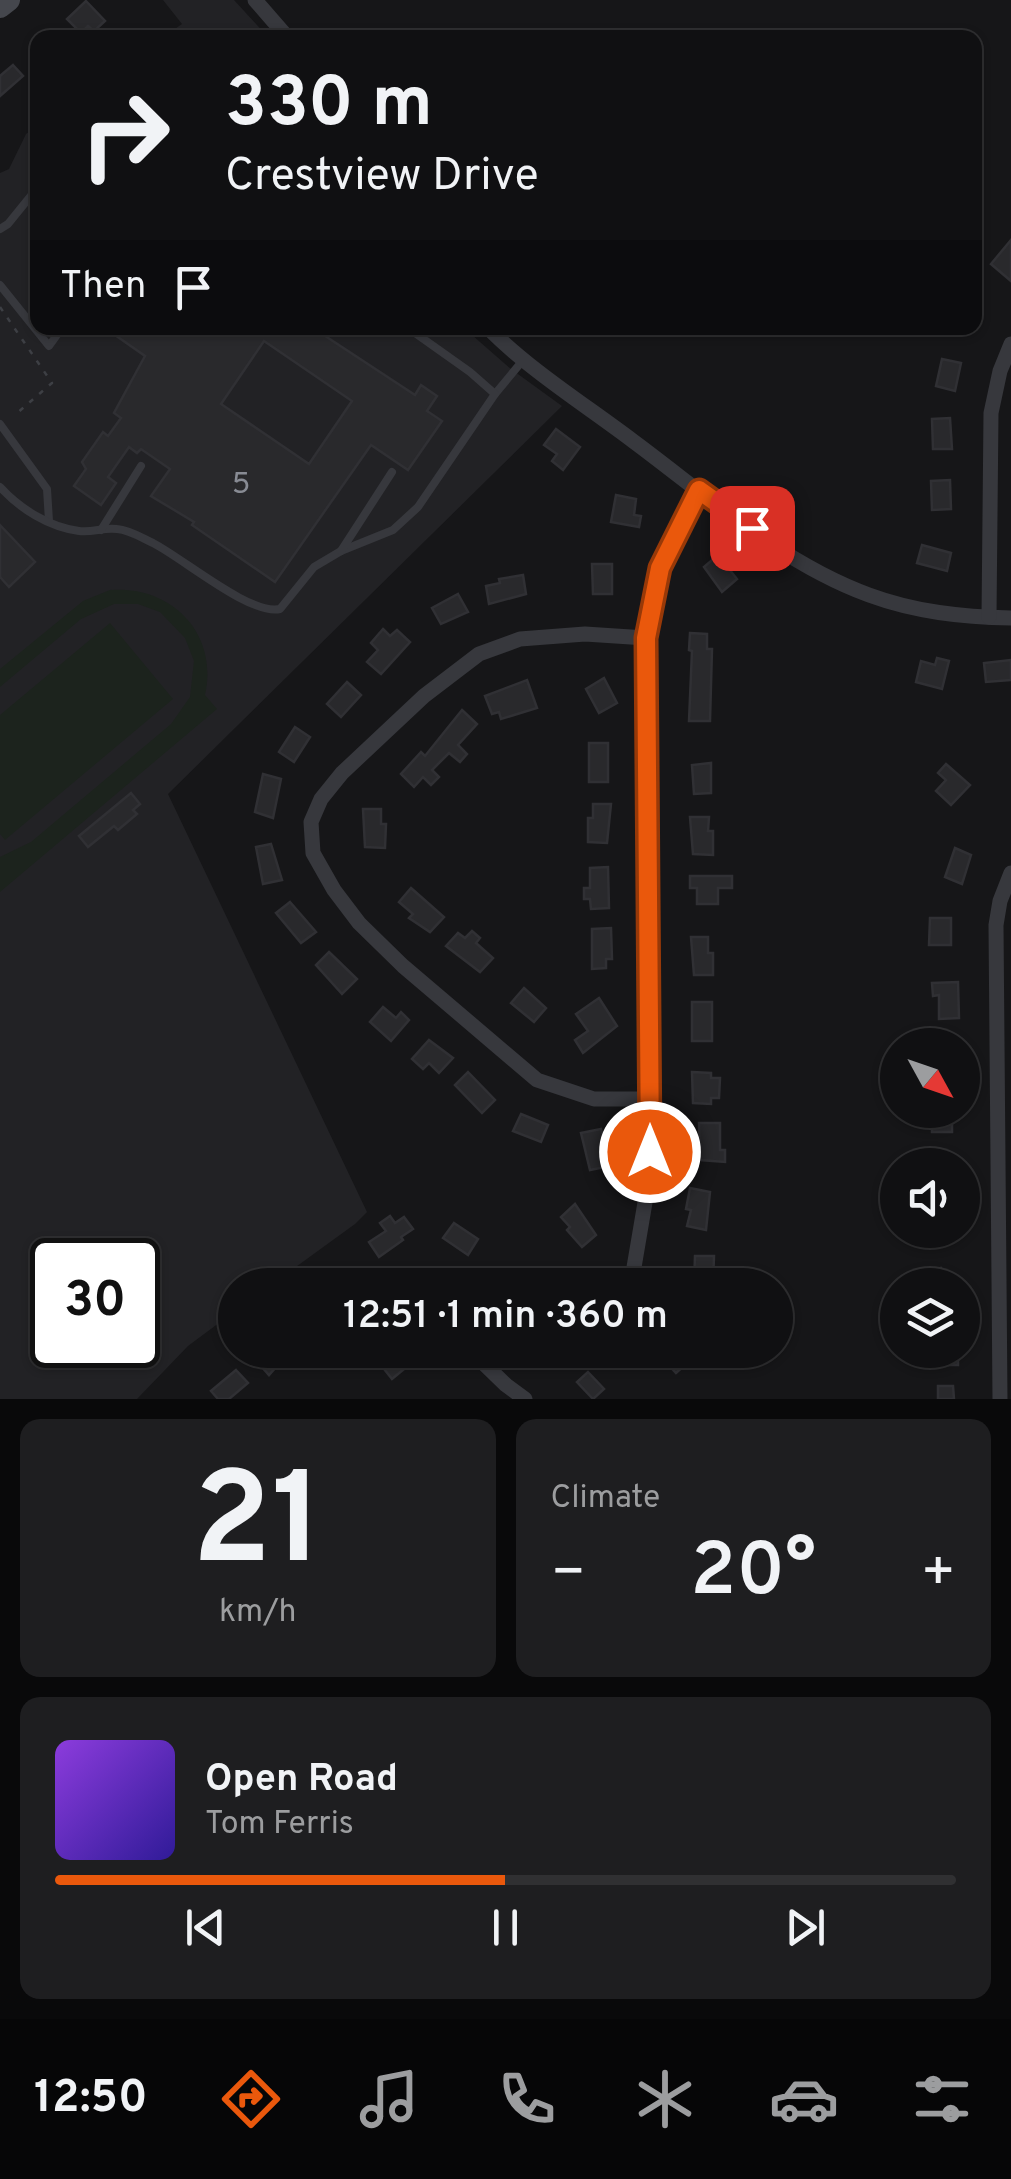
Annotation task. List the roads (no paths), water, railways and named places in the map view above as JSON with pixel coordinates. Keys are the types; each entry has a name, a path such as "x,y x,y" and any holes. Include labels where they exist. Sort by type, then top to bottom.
{"main road":[{"path":"0,8 9,0"}],"street":[{"path":"255,0 281,30"},
{"path":"496,335 524,360 791,556 847,586 924,610 1011,618"},
{"path":"988,618 991,413 1000,371 1011,344"},
{"path":"635,1268 649,1179 646,638 660,568 699,490"},
{"path":"646,638 585,634 520,639 479,654 424,696 342,773 321,799 311,822 312,853 358,923 522,1068 537,1080 594,1099 650,1099"},
{"path":"1000,1399 1005,1236 996,925 1011,873"},
{"path":"489,1368 526,1399"}],"lane":[{"path":"0,229 30,197"},
{"path":"0,285 30,322"},
{"path":"40,335 49,346 57,335"},
{"path":"418,335 494,394"},
{"path":"0,487 24,511 74,531 127,531 178,556 250,605 271,611 285,606 314,567 341,551 393,530 418,506 494,394 524,360"},
{"path":"0,424 48,489 49,521"},
{"path":"100,531 141,466"},
{"path":"341,551 392,472"}]}
